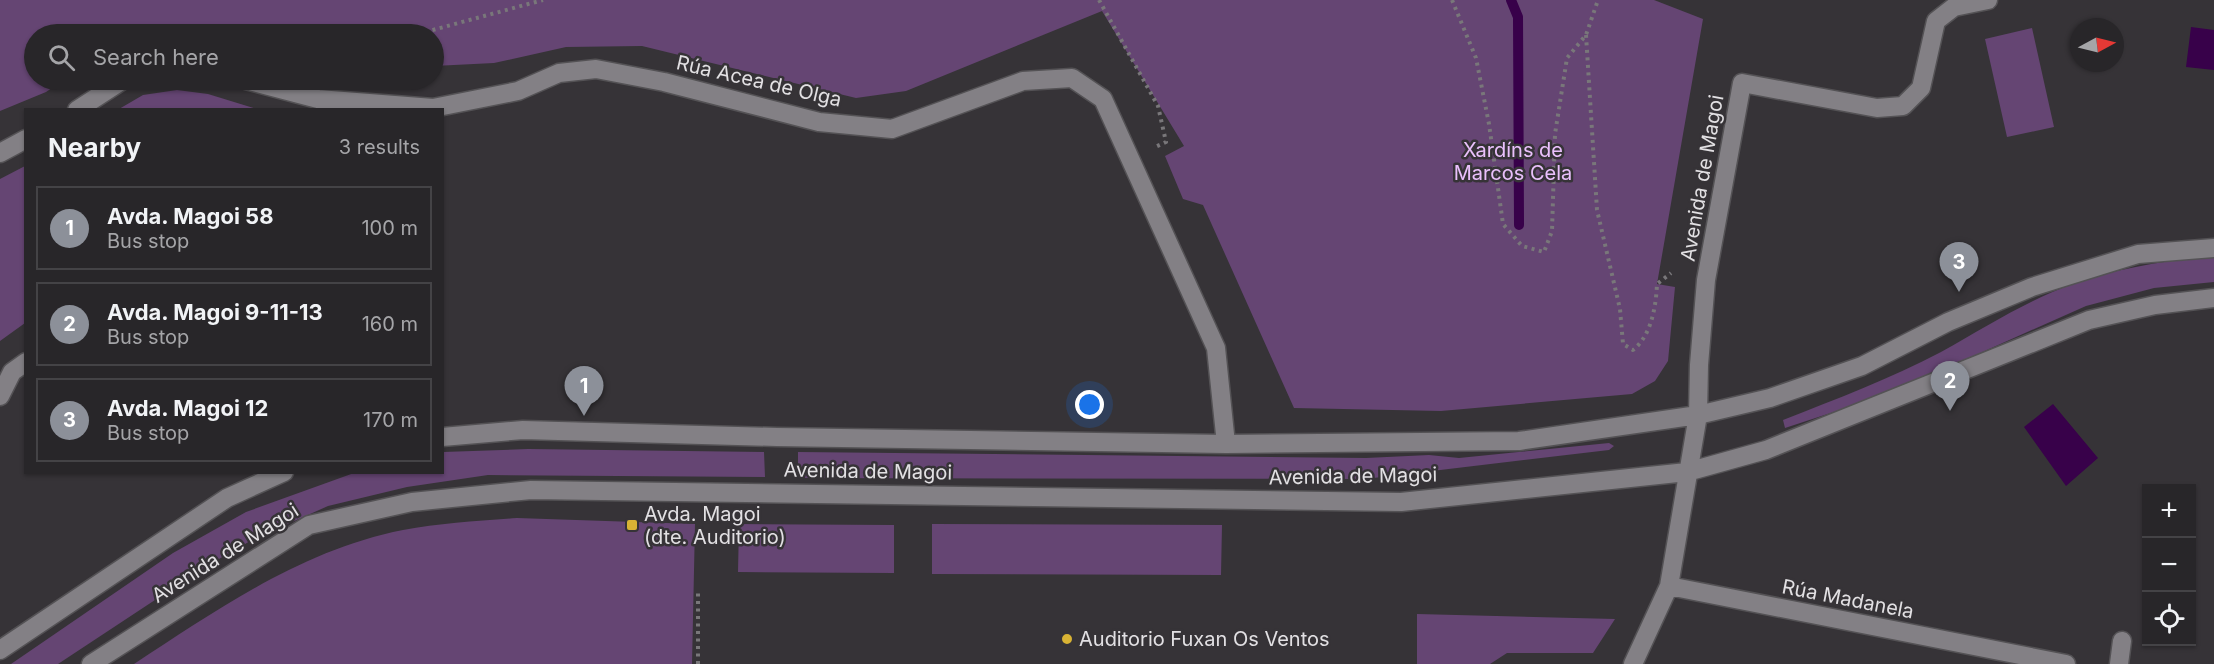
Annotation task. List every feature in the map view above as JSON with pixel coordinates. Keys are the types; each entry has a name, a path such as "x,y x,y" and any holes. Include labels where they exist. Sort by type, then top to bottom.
{"street":[{"name":"Avenida de Magoi","path":"1687,472 1698,415 1699,365 1706,280 1742,83 1877,108 1903,106 1921,88 1936,21 1954,8 1988,0"},
{"name":"Rúa Acea de Olga","path":"284,90 318,99 433,108 518,91 559,73 596,69 664,82 819,122 892,129 1023,81 1072,78 1103,99 1216,348 1226,444"},
{"path":"80,108 108,90"},
{"path":"0,153 24,140"},
{"name":"Avenida de Magoi","path":"444,437 523,430 777,437 1226,444 1519,441 1698,415 1770,398 1862,366 1948,322 2032,287 2138,254 2214,248"},
{"name":"Avenida de Magoi","path":"91,664 309,525 412,502 531,490 1401,502 1687,472 1766,450 1884,405 2090,320 2154,305 2214,298"},
{"path":"0,396 12,372 24,363"},
{"path":"1633,664 1669,585 1687,472"},
{"name":"Avenida de Magoi","path":"0,650 227,498 280,474"},
{"name":"Rúa Madanela","path":"1669,585 2017,660 2066,664"},
{"path":"2119,664 2122,641"}],"path":[{"path":"444,27 543,0"},
{"path":"1099,0 1158,106 1166,142 1150,149"},
{"path":"1452,0 1476,58 1489,124 1503,224 1522,246 1544,252 1552,231 1555,134 1567,57 1586,34 1598,0"},
{"path":"1586,34 1597,210 1620,309 1623,344 1633,350 1643,343 1656,301 1657,284 1671,273"},
{"path":"698,592 698,664"}],"green space":[{"name":"Xardíns de Marcos Cela","path":"0,0 1654,0 1703,19 1657,284 1675,287 1668,361 1655,381 1632,394 1441,411 1294,408 1203,205 1183,199 1165,156 1184,146 1102,11 906,91 856,98 642,46 566,47 494,63 444,66 444,24 24,24 24,90 49,90 0,111"},
{"path":"2032,28 2054,127 2007,137 1985,39"},
{"path":"177,90 208,94 254,108 121,108 143,95"},
{"path":"24,167 24,324 0,341 0,179"},
{"path":"2214,257 2214,282 2154,288 2086,306 1960,362 1852,406 1785,428 1783,420 1922,362 2020,307 2053,292 2086,279 2119,270"},
{"path":"1609,443 1614,446 1609,450 1365,479 798,478 798,452 1366,458 1429,455 1459,458"},
{"path":"528,449 764,452 765,477 488,475 407,487 328,506 252,540 205,567 58,664 11,664 173,553 246,512 351,474 444,474 444,452"},
{"path":"517,518 695,524 692,664 134,664 262,584 330,552 366,539 403,530"},
{"path":"739,524 894,525 894,573 738,572"},
{"path":"932,524 1222,525 1221,575 932,574"},
{"path":"1417,614 1615,619 1593,653 1507,653 1490,664 1417,664"}],"shaded area":[{"path":"2191,27 2214,30 2214,70 2186,67"},
{"path":"2053,404 2098,458 2066,486 2024,427"}],"waterway":[{"path":"1511,0 1518,17 1519,225"}],"place":[{"name":"Avda. Magoi 12","path":"1959,292"},
{"name":"Avda. Magoi 9-11-13","path":"1950,411"},
{"name":"Avda. Magoi 58","path":"584,416"},
{"name":"Avda. Magoi (dte. Auditorio)","path":"632,525"},
{"name":"Auditorio Fuxan Os Ventos","path":"1067,639"}]}
